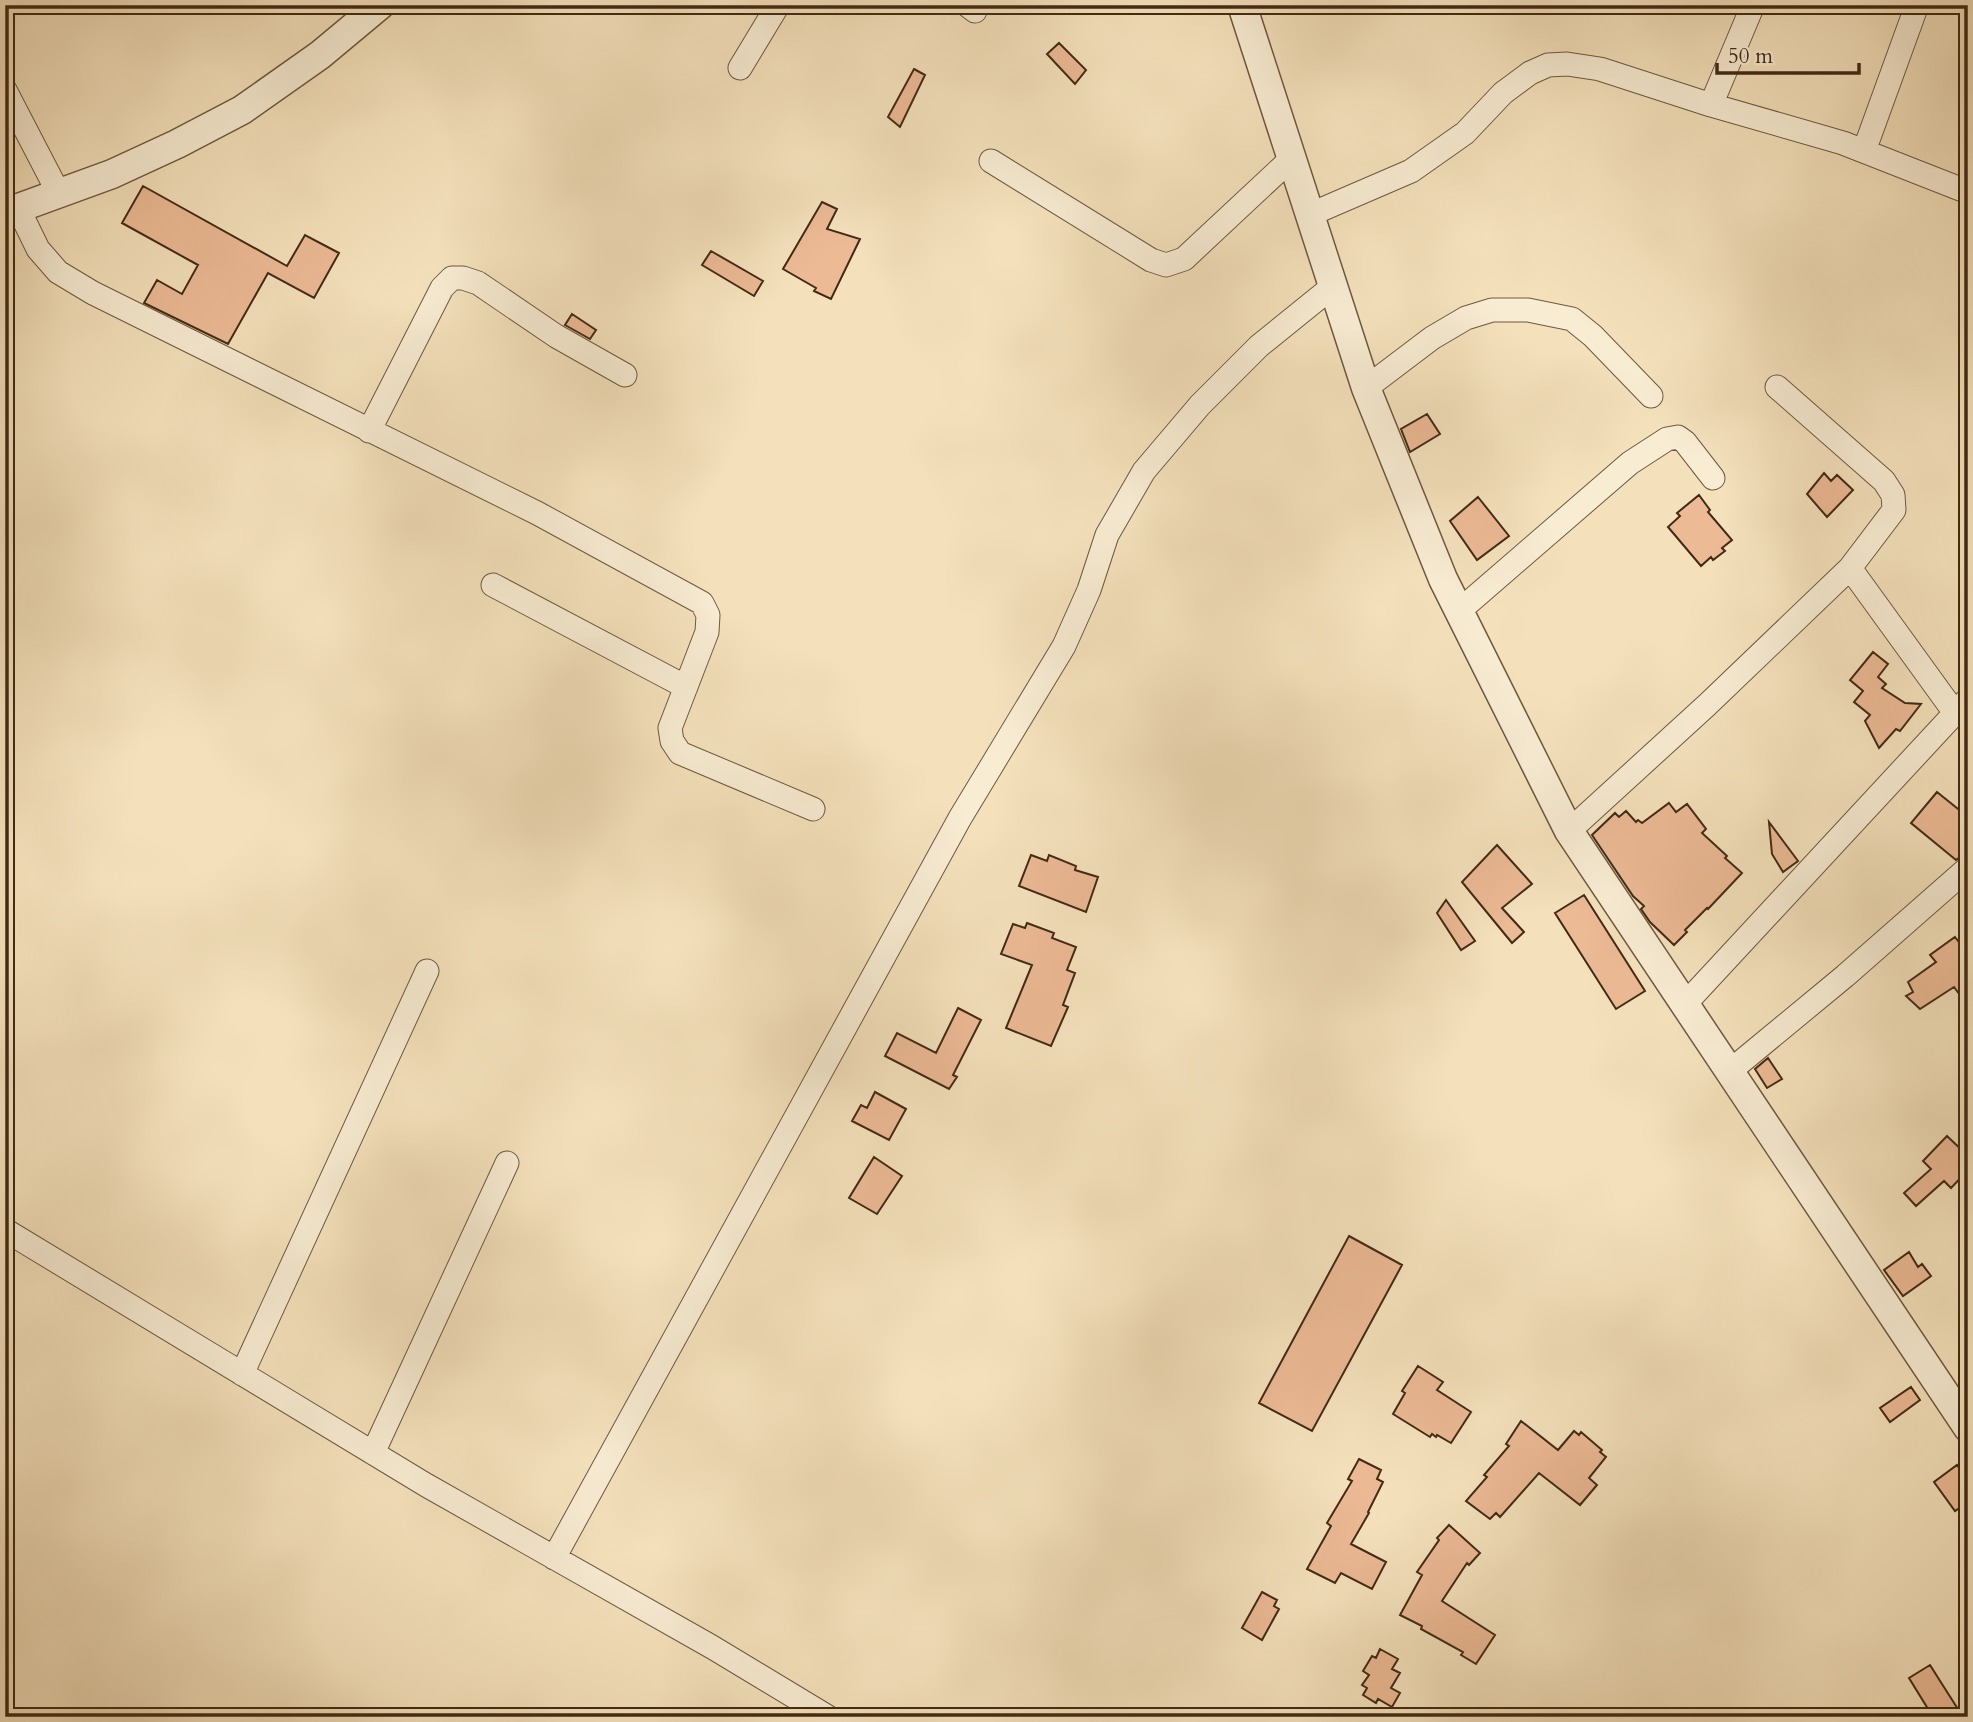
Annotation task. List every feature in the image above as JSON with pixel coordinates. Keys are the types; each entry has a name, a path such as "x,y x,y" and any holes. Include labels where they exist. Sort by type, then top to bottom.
{"street":[{"path":"380,5 320,55 242,110 112,174 12,212 58,272 93,293 537,513 702,603 708,615 707,632 670,729 672,741 680,753 813,810"},
{"path":"740,68 778,5"},
{"path":"1242,5 1366,388 1443,579 1569,831 1968,1428"},
{"path":"1711,105 1753,5"},
{"path":"1864,152 1917,5"},
{"path":"1309,215 1411,171 1465,133 1503,93 1530,73 1548,65 1567,64 1600,69 1711,105 1843,143 1968,192"},
{"path":"5,90 59,194"},
{"path":"991,161 1151,260 1166,265 1184,259 1291,159"},
{"path":"369,431 442,288 452,278 478,283 556,336 625,375"},
{"path":"554,1558 960,818 1064,646 1089,590 1107,535 1144,471 1200,405 1259,346 1332,287"},
{"path":"1366,388 1432,338 1466,318 1492,310 1528,310 1572,319 1593,336 1651,396"},
{"path":"1569,831 1707,705 1850,568 1894,510 1893,495 1884,481 1777,387"},
{"path":"1459,611 1630,463 1667,439 1678,437 1685,442 1713,478"},
{"path":"1686,1003 1961,706 1850,568"},
{"path":"493,585 686,687"},
{"path":"1730,1071 1845,976 1968,868"},
{"path":"242,1374 427,971"},
{"path":"373,1453 507,1163"},
{"path":"5,1230 373,1453 712,1647 828,1717"}],"building":[{"path":"1059,43 1086,70 1075,84 1047,54"},
{"path":"914,69 925,75 900,127 888,117"},
{"path":"143,186 287,266 305,235 339,253 314,298 268,273 228,344 144,303 157,280 182,294 198,265 122,223"},
{"path":"822,202 837,209 827,229 860,239 831,299 814,291 816,288 783,269"},
{"path":"711,251 763,281 754,296 702,265"},
{"path":"572,314 596,330 590,339 565,325"},
{"path":"1427,414 1440,434 1410,452 1401,429"},
{"path":"1824,473 1831,481 1837,475 1853,490 1827,517 1807,494"},
{"path":"1699,495 1710,510 1708,512 1732,540 1722,548 1725,551 1713,560 1711,557 1701,566 1668,527 1680,516 1677,513"},
{"path":"1478,497 1509,536 1477,560 1450,521"},
{"path":"1873,652 1888,664 1878,677 1886,684 1882,688 1905,703 1921,704 1900,731 1896,729 1879,748 1865,721 1870,715 1854,702 1863,691 1850,680"},
{"path":"1937,792 1968,817 1968,851 1956,860 1911,823"},
{"path":"1669,803 1676,812 1687,804 1706,829 1702,833 1742,873 1685,930 1687,932 1674,945 1650,922 1641,909 1644,906 1633,896 1592,835 1615,813 1619,817 1626,811 1636,822 1638,820 1642,823"},
{"path":"1769,822 1798,861 1783,872 1772,854"},
{"path":"1497,845 1532,884 1502,908 1524,932 1512,943 1462,882"},
{"path":"1031,855 1047,861 1049,855 1076,866 1075,870 1098,877 1086,912 1019,886"},
{"path":"1584,895 1645,991 1616,1009 1555,913"},
{"path":"1446,900 1475,941 1461,950 1437,913"},
{"path":"1027,923 1054,933 1052,938 1076,947 1067,970 1075,973 1063,1005 1068,1007 1051,1046 1006,1028 1032,965 1001,954 1013,924 1025,928"},
{"path":"1955,937 1968,954 1968,1006 1954,987 1920,1009 1906,996 1913,992 1908,982 1936,962 1930,955"},
{"path":"958,1008 981,1020 953,1075 957,1077 949,1089 885,1056 897,1033 936,1053"},
{"path":"1768,1058 1782,1079 1767,1088 1755,1069"},
{"path":"875,1092 906,1109 889,1140 852,1121 861,1105 867,1108"},
{"path":"1947,1136 1968,1156 1968,1170 1951,1188 1944,1181 1916,1206 1904,1193 1931,1169 1923,1161"},
{"path":"874,1157 902,1176 877,1214 849,1198"},
{"path":"1349,1236 1402,1265 1312,1431 1259,1403"},
{"path":"1909,1252 1918,1267 1922,1264 1931,1276 1903,1296 1884,1270"},
{"path":"1418,1366 1443,1382 1437,1390 1471,1412 1451,1443 1437,1435 1436,1437 1432,1434 1430,1437 1393,1414 1405,1393 1402,1391"},
{"path":"1911,1387 1920,1400 1890,1422 1880,1408"},
{"path":"1521,1421 1558,1450 1574,1431 1579,1435 1581,1432 1602,1450 1600,1452 1606,1457 1589,1478 1597,1485 1580,1505 1539,1473 1500,1517 1496,1513 1490,1519 1466,1501 1509,1446 1506,1444"},
{"path":"1359,1459 1381,1470 1377,1479 1383,1482 1351,1544 1386,1562 1372,1589 1341,1573 1335,1583 1307,1569 1331,1526 1327,1523 1352,1481 1348,1479"},
{"path":"1957,1465 1968,1480 1968,1502 1955,1511 1934,1482"},
{"path":"1449,1525 1480,1553 1469,1565 1467,1563 1442,1601 1495,1635 1476,1664 1461,1655 1463,1652 1400,1615 1422,1575 1417,1572 1439,1540 1437,1538"},
{"path":"1262,1592 1277,1600 1274,1606 1279,1609 1262,1640 1242,1628"},
{"path":"1380,1649 1398,1659 1392,1669 1400,1673 1391,1688 1400,1693 1392,1707 1378,1699 1376,1703 1363,1695 1367,1688 1362,1685 1369,1675 1363,1671 1372,1656 1376,1658"},
{"path":"1930,1665 1963,1717 1933,1717 1909,1678"}]}
